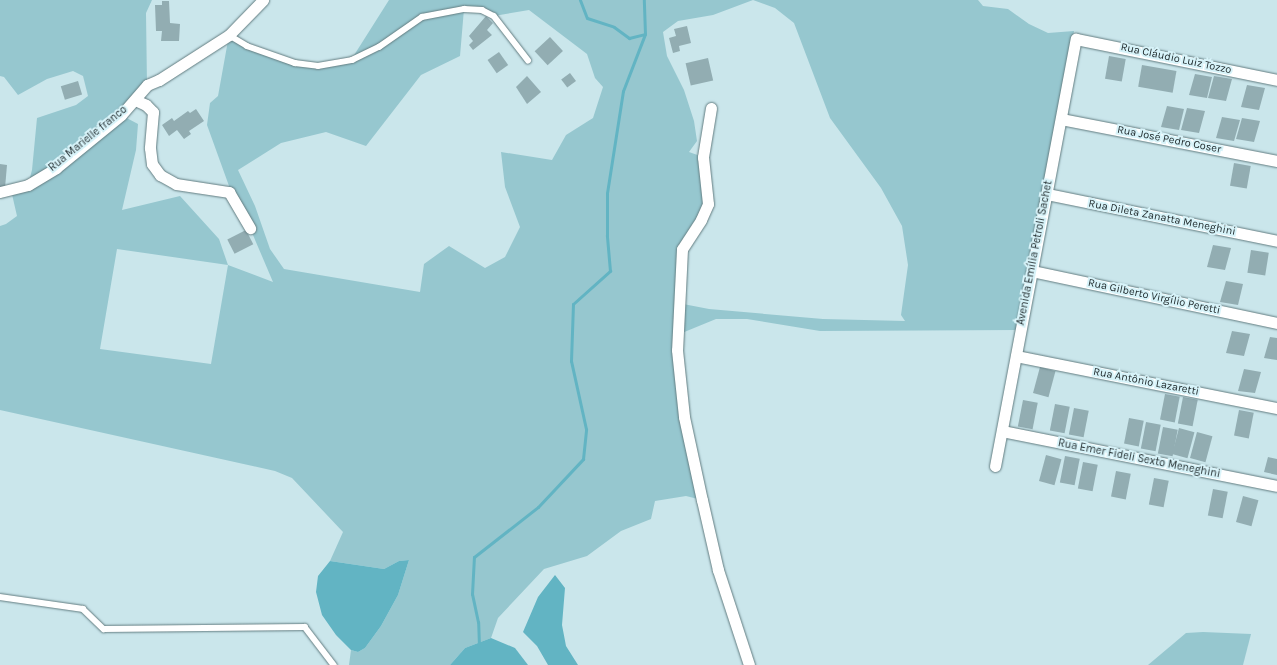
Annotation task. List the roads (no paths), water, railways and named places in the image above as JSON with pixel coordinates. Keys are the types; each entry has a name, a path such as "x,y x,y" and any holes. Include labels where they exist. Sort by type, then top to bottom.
{"street":[{"name":"Rua Marielle franco","path":"0,192 28,185 56,168 121,115 147,84 159,80 229,35 263,0"},
{"name":"Rua Cláudio Luiz Tozzo","path":"1076,39 1277,80"},
{"name":"Avenida Emília Petroli Sachet","path":"995,466 1076,39"},
{"path":"135,100 146,105 153,112 150,148 152,164 160,175 176,184 229,192 250,228"},
{"path":"711,108 703,157 708,204 701,220 682,249 677,350 684,417 718,570 749,665"},
{"name":"Rua José Pedro Coser","path":"1061,119 1277,161"},
{"name":"Rua Dileta Zanatta Meneghini","path":"1047,194 1277,241"},
{"name":"Rua Gilberto Virgílio Peretti","path":"1032,271 1277,323"},
{"name":"Rua Antônio Lazaretti","path":"1016,356 1277,408"},
{"name":"Rua Emer Fideli Sexto Meneghini","path":"1002,431 1277,486"}],"lane":[{"path":"229,35 246,46 294,63 318,66 352,60 379,47 422,18 464,9 482,10 494,16 528,60"},
{"path":"0,597 84,609 104,628 305,626 334,665"}],"waterway":[{"path":"580,0 587,18 614,27 629,38 645,34"},
{"path":"479,646 478,622 472,594 474,557 538,507 583,459 586,429 571,361 573,304 610,271 607,235 607,193 623,91 645,34 644,0"}]}
